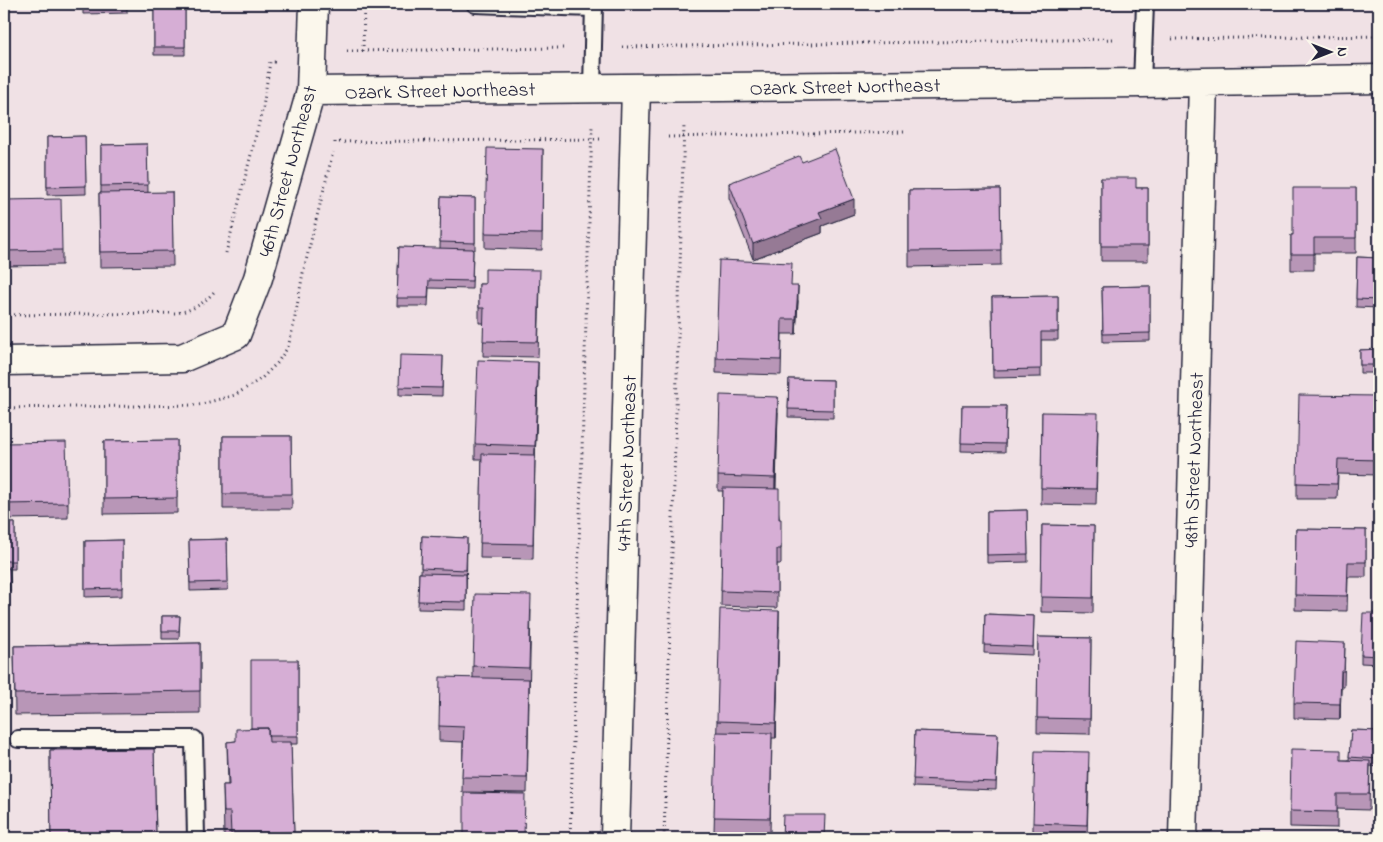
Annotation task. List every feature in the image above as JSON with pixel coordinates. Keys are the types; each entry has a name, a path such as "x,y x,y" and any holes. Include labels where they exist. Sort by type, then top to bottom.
{"street":[{"name":"46th Street Northeast","path":"4,361 182,358 236,335 258,278 311,91 314,4"},
{"name":"Ozark Street Northeast","path":"311,91 1379,79"},
{"name":"48th Street Northeast","path":"1183,838 1204,82"},
{"name":"47th Street Northeast","path":"615,838 636,88"}],"lane":[{"path":"475,4 594,6 592,88"},
{"path":"1142,83 1145,4"},
{"path":"18,739 194,738 196,838"}],"path":[{"path":"362,57 364,4"},
{"path":"351,51 1379,36"},
{"path":"226,256 263,107 270,62"},
{"path":"664,838 684,124"},
{"path":"570,838 592,126"},
{"path":"668,137 904,132"},
{"path":"335,142 605,138"},
{"path":"4,315 177,313 199,306 214,293 216,288"}],"building":[{"path":"154,4 185,4 185,47 154,47"},
{"path":"85,136 86,186 47,187 47,137"},
{"path":"147,144 148,185 101,186 101,145"},
{"path":"487,148 543,149 542,234 485,233"},
{"path":"835,149 854,199 819,212 822,218 753,244 729,183 799,156 802,162"},
{"path":"1101,178 1136,178 1136,188 1148,188 1148,246 1101,246"},
{"path":"1293,188 1356,188 1356,238 1314,238 1314,254 1291,254"},
{"path":"1000,189 1001,250 909,251 909,190"},
{"path":"172,192 173,251 100,252 99,193"},
{"path":"441,197 475,198 475,243 440,242"},
{"path":"61,199 62,250 4,251 4,200"},
{"path":"399,247 473,249 472,281 429,280 428,298 397,298"},
{"path":"1357,257 1379,258 1379,300 1356,299"},
{"path":"719,260 792,263 791,286 798,286 796,319 782,319 781,360 716,358"},
{"path":"485,269 540,270 538,342 483,341 484,308 479,308 479,284 485,284"},
{"path":"1150,286 1150,333 1103,334 1102,287"},
{"path":"1058,296 1058,332 1041,332 1041,369 993,370 992,297"},
{"path":"1379,349 1379,365 1360,365 1360,350"},
{"path":"400,355 443,356 442,388 399,387"},
{"path":"478,360 538,362 535,446 475,444"},
{"path":"789,379 833,380 833,410 788,409"},
{"path":"720,395 778,397 775,478 718,476"},
{"path":"1299,395 1379,396 1379,460 1338,459 1337,484 1297,483"},
{"path":"962,406 1006,406 1005,444 961,443"},
{"path":"1042,412 1098,413 1096,489 1041,488"},
{"path":"223,436 291,436 292,494 223,494"},
{"path":"177,440 177,498 104,499 104,441"},
{"path":"66,442 68,503 4,504 4,443"},
{"path":"482,454 535,455 533,544 480,543"},
{"path":"723,488 779,489 781,549 777,549 777,593 721,591"},
{"path":"1027,510 1028,554 987,555 987,511"},
{"path":"4,523 15,523 15,561 4,561"},
{"path":"1042,525 1094,526 1093,598 1041,597"},
{"path":"1296,529 1366,530 1366,562 1348,562 1347,596 1295,595"},
{"path":"422,536 467,538 466,570 421,568"},
{"path":"227,539 228,582 190,583 189,540"},
{"path":"122,540 122,588 85,589 85,541"},
{"path":"4,568 9,568 10,583 4,583"},
{"path":"419,573 466,574 466,602 418,601"},
{"path":"475,594 531,595 529,668 473,666"},
{"path":"720,609 779,611 776,723 717,721"},
{"path":"1363,613 1379,613 1379,656 1361,655"},
{"path":"985,614 1034,616 1033,647 984,645"},
{"path":"162,616 180,616 179,631 162,631"},
{"path":"1038,637 1091,638 1090,719 1037,718"},
{"path":"1296,641 1345,643 1344,671 1341,671 1340,704 1294,703"},
{"path":"200,643 200,691 15,694 14,646"},
{"path":"251,660 298,660 298,736 268,736 268,728 251,728"},
{"path":"440,677 529,679 527,778 462,777 464,727 439,726"},
{"path":"6,708 9,833 4,833 4,709"},
{"path":"268,728 269,742 291,742 294,832 231,834 230,812 224,812 223,785 229,785 227,742 236,741 236,729"},
{"path":"1351,730 1379,731 1379,759 1349,757"},
{"path":"915,731 998,734 996,782 913,779"},
{"path":"716,732 772,733 770,818 714,817"},
{"path":"154,749 156,837 51,838 50,750"},
{"path":"1291,749 1341,750 1341,760 1370,761 1369,794 1337,794 1337,812 1290,811"},
{"path":"1035,751 1089,752 1087,825 1033,823"},
{"path":"464,793 525,794 524,838 464,838"},
{"path":"783,815 825,815 824,838 782,838"},
{"path":"406,835 449,836 448,838 406,838"}]}
